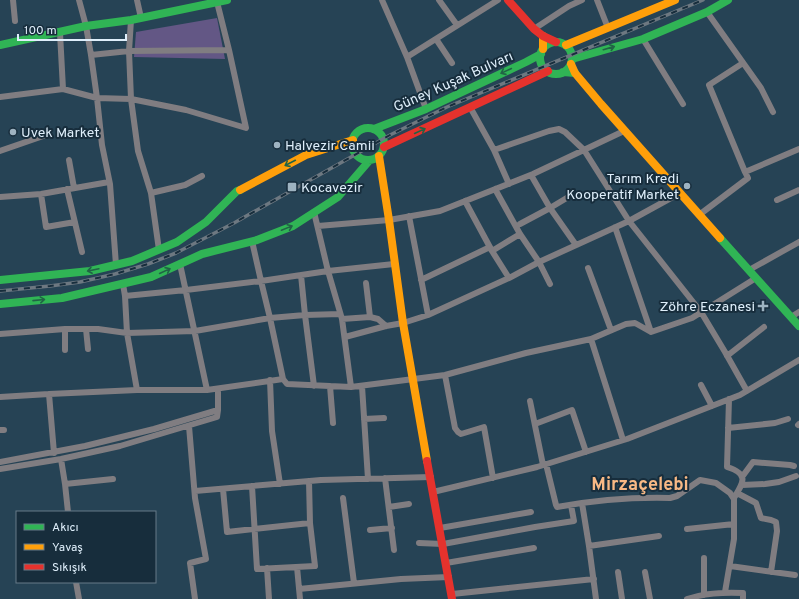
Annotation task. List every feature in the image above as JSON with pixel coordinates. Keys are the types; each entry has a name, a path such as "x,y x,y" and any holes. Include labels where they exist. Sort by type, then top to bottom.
{"main road":[{"path":"0,45 60,33 86,26 131,20 227,0"},
{"path":"508,0 534,29 543,36 556,42"},
{"path":"566,45 675,0"},
{"path":"571,62 642,39 707,12 728,0"},
{"path":"542,51 546,45 551,43 561,42 566,45 572,54 568,69 558,74 544,68 540,59 543,36"},
{"name":"Güney Kuşak Bulvarı","path":"374,129 426,108 526,62 542,51"},
{"path":"571,62 575,73 624,131 799,326"},
{"path":"384,147 548,71"},
{"path":"563,72 575,73"},
{"path":"369,128 379,132 384,141 384,147 379,156 374,159 364,160 359,158 353,150 352,144 355,135 359,131 369,128"},
{"path":"0,280 90,271 132,261 177,242 206,222 237,191 306,155 353,140"},
{"path":"379,156 412,379 452,596"},
{"path":"0,304 62,298 151,278 202,254 252,241 293,226 338,197 369,160"}],"street":[{"path":"13,0 15,20"},
{"path":"79,0 86,26 91,55 102,145 109,182 116,265"},
{"path":"137,0 141,18"},
{"path":"382,0 407,57 426,108"},
{"path":"440,0 457,25"},
{"path":"407,57 498,0"},
{"path":"534,29 569,6 582,0"},
{"path":"597,0 608,28"},
{"path":"0,98 63,89 97,98 131,99 186,110 246,128 229,50 216,2"},
{"path":"707,12 761,88 773,112"},
{"path":"131,20 129,51 131,99 138,151 151,193 159,250"},
{"path":"60,33 63,89"},
{"path":"436,39 452,64"},
{"path":"642,39 683,104"},
{"path":"91,55 129,51 229,50"},
{"path":"699,214 748,178 709,85 743,63"},
{"path":"470,107 494,150 509,184"},
{"path":"494,150 559,129 565,132 584,150 629,221 701,312 747,391"},
{"path":"318,226 389,220 440,211 531,175 624,131"},
{"path":"0,151 49,134"},
{"path":"745,172 799,150"},
{"path":"69,160 74,188"},
{"path":"531,175 550,208 576,245"},
{"path":"151,193 185,186 202,176"},
{"path":"0,197 41,194 109,182"},
{"path":"67,189 82,252"},
{"path":"495,189 520,234 539,262 550,284"},
{"path":"777,200 799,190"},
{"path":"344,337 403,323 428,315 510,278 539,262 629,221 680,193"},
{"path":"41,194 46,227 75,222"},
{"path":"520,224 570,196"},
{"path":"465,201 491,249 510,278"},
{"path":"314,212 328,271 341,316 351,387"},
{"path":"409,216 428,315"},
{"path":"615,227 651,332"},
{"path":"421,280 491,249 520,234"},
{"path":"252,241 283,379 287,384 314,386 351,387 445,375 526,353 591,339 626,324 635,323 651,332 692,318 756,278"},
{"path":"749,270 799,242"},
{"path":"180,264 207,390"},
{"path":"125,296 186,290 328,271 394,264"},
{"path":"588,268 611,330"},
{"path":"301,275 304,315 314,386"},
{"path":"366,283 370,317"},
{"path":"123,284 127,333 137,390"},
{"path":"791,317 799,312"},
{"path":"0,334 65,329 98,329 127,333 195,331 270,318 304,315 370,317 378,319 386,326"},
{"path":"727,356 764,327"},
{"path":"65,329 66,350"},
{"path":"86,329 88,349"},
{"path":"591,339 623,440"},
{"path":"433,492 544,465 623,440 740,395 799,360"},
{"path":"445,375 455,428 461,434 484,427 494,478"},
{"path":"0,397 137,390 207,390 283,379"},
{"path":"270,380 272,431 280,484"},
{"path":"330,386 333,423"},
{"path":"362,386 368,479"},
{"path":"701,386 712,406"},
{"path":"0,469 61,459 120,446 217,417 218,388"},
{"path":"49,394 54,453"},
{"path":"725,592 734,539 735,496 743,480 735,469 727,467 729,399"},
{"path":"530,401 544,465 557,507 582,502 619,498 670,498 677,496 700,480 716,483 735,496 756,503 761,518 776,522 777,531 771,572"},
{"path":"0,462 85,446 146,431 218,410"},
{"path":"534,424 572,410 586,452"},
{"path":"364,419 384,418"},
{"path":"728,428 775,423 788,419"},
{"path":"188,426 195,498 206,559 190,563 195,599"},
{"path":"61,459 68,511"},
{"path":"742,477 753,462 794,466"},
{"path":"742,484 779,482 796,476"},
{"path":"195,491 309,481 431,477"},
{"path":"385,478 394,550"},
{"path":"65,484 114,479"},
{"path":"252,486 257,569 315,566 310,522 309,481"},
{"path":"224,489 227,532 310,522"},
{"path":"343,498 354,583"},
{"path":"582,502 596,599"},
{"path":"389,507 409,504"},
{"path":"419,543 443,544 574,521 571,505"},
{"path":"440,528 531,512"},
{"path":"688,529 734,524"},
{"path":"370,530 392,528"},
{"path":"589,546 659,536"},
{"path":"446,563 534,548"},
{"path":"704,558 707,596"},
{"path":"730,566 795,575"},
{"path":"297,567 300,599"},
{"path":"267,568 269,599"},
{"path":"618,572 622,599"},
{"path":"645,572 650,599"},
{"path":"299,589 401,579 449,577"},
{"path":"452,596 594,579"},
{"path":"76,583 79,599"},
{"path":"687,599 696,596 707,596 725,592 743,593 743,599"}],"shaded area":[{"path":"217,18 225,59 134,57 136,32"}],"railway":[{"path":"0,291 80,282 115,274 148,264 176,253 234,223 390,135 447,107 703,0"}],"traffic: fast":[{"path":"0,45 86,26 131,20 227,0"},
{"path":"572,59 643,39 707,12 728,0"},
{"path":"556,42 562,43 569,49 572,58 571,64 565,71 556,74 550,73 543,67 540,58 541,52 547,45 556,42"},
{"path":"374,129 426,109 541,54"},
{"path":"563,72 575,73"},
{"path":"365,128 371,128 381,135 384,144 383,150 377,157 371,160 365,160 355,153 352,147 352,141 359,131 365,128"},
{"path":"0,304 62,298 151,277 202,254 257,240 293,226 338,197 369,161"},
{"path":"0,280 90,271 132,261 177,242 206,222 237,191 240,190"},
{"path":"720,238 799,326"}],"traffic: slow":[{"path":"566,45 675,0"},
{"path":"543,36 543,49"},
{"path":"571,64 575,73 601,104 720,238"},
{"path":"240,190 306,155 353,140"},
{"path":"379,156 403,323 427,461"}],"traffic: jam":[{"path":"508,0 534,29 543,36 556,42"},
{"path":"384,147 548,71"},
{"path":"427,461 452,599"}],"place":[{"name":"Uvek Market","path":"13,132"},
{"name":"Halvezir Camii","path":"277,145"},
{"name":"Tarım Kredi Kooperatif Market","path":"687,186"},
{"name":"Kocavezir","path":"292,187"},
{"name":"Zöhre Eczanesi","path":"763,306"}],"district":[{"name":"Mirzaçelebi","path":"640,484"}]}
